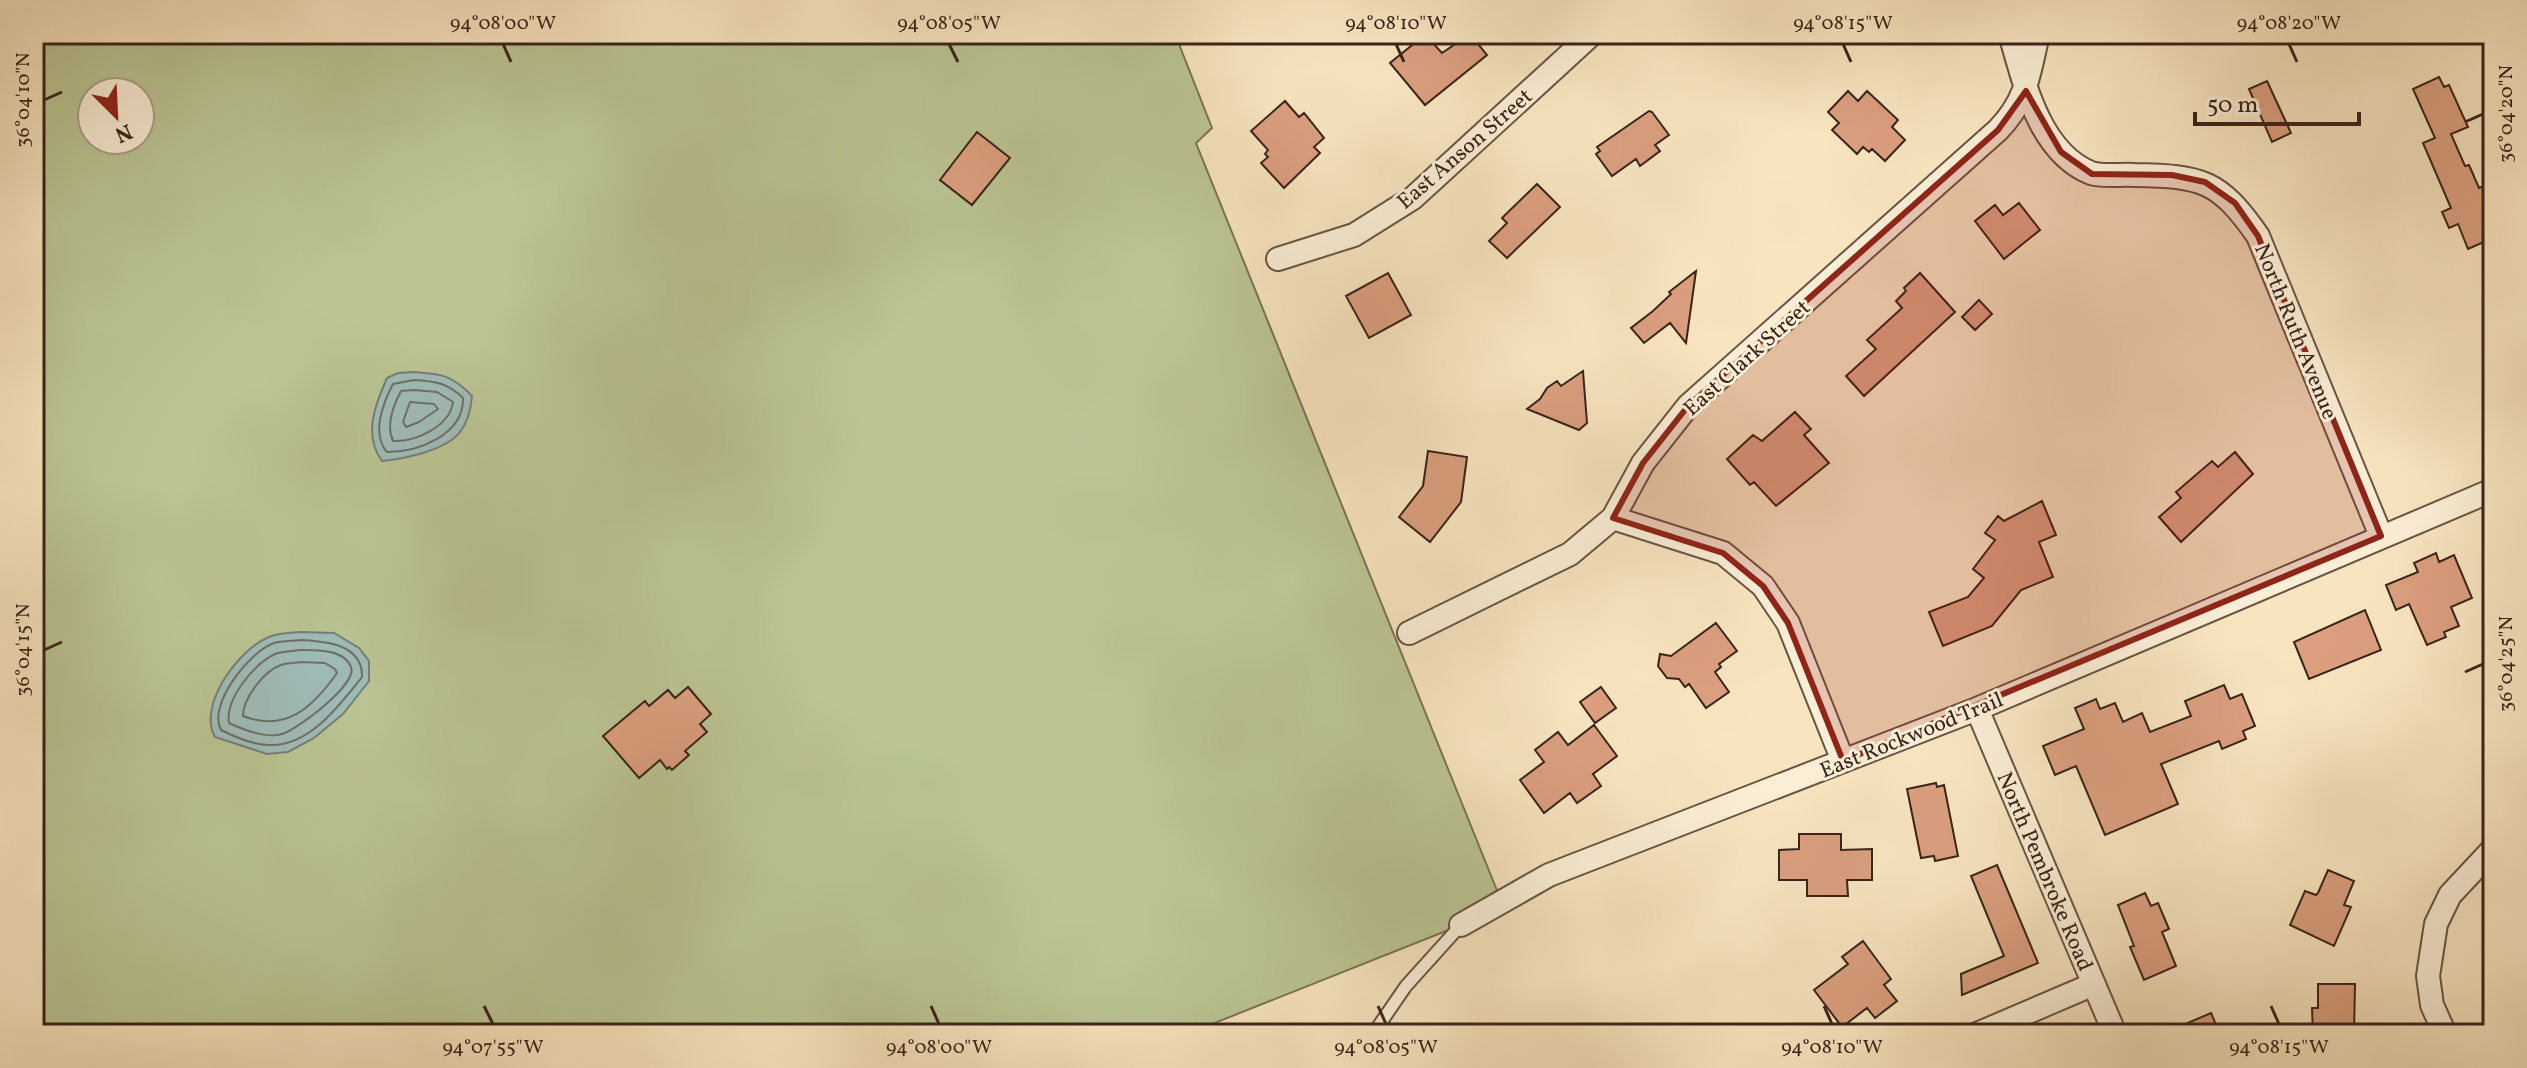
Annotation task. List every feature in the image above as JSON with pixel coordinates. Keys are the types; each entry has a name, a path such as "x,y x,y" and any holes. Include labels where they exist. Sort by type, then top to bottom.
{"street":[{"name":"East Anson Street","path":"1278,259 1354,235 1413,198 1592,34"},
{"name":"North Ruth Avenue","path":"2010,34 2026,91 2040,123 2061,152 2092,174 2172,175 2205,182 2235,203 2258,236 2381,536"},
{"name":"East Clark Street","path":"1409,633 1570,554 1613,518 1643,463 1688,406 2014,114 2026,91 2038,34"},
{"name":"East Rockwood Trail","path":"1461,925 1549,875 1977,709 2493,490"},
{"path":"1613,518 1723,553 1763,586 1788,623 1843,761"},
{"name":"North Pembroke Road","path":"1977,709 2115,1034"},
{"path":"2445,1034 2432,1005 2428,976 2436,924 2450,895 2493,849"},
{"path":"1977,1034 2094,984"}],"lane":[{"name":"East Rockwood Trail","path":"1373,1034 1406,986 1461,925"}],"highlighted area":[{"path":"2026,91 2061,152 2092,174 2172,175 2205,182 2235,203 2258,236 2381,536 1843,761 1788,623 1763,586 1723,553 1613,518 1643,463 1688,406 1998,130"}],"green space":[{"path":"34,34 1175,34 1212,128 1196,143 1502,903 1461,925 1187,1034 34,1034"}],"water":[{"path":"398,373 446,377 465,389 472,396 467,419 454,438 435,449 382,461 376,451 372,430 378,399 387,378"},
{"path":"300,632 334,633 359,648 369,661 369,681 343,714 314,738 288,752 267,754 215,737 211,724 216,694 234,665 257,643 269,637"}],"building":[{"path":"1470,34 1487,55 1425,105 1390,63 1422,37 1427,42 1430,40 1442,53"},
{"path":"2439,77 2444,87 2449,85 2468,127 2451,134 2465,166 2469,165 2479,188 2484,186 2493,207 2493,238 2468,249 2458,224 2449,228 2442,212 2451,208 2423,143 2435,138 2413,89"},
{"path":"2267,81 2291,133 2272,142 2249,89"},
{"path":"1848,91 1858,101 1867,91 1898,120 1892,127 1905,140 1885,161 1872,149 1869,152 1863,147 1857,154 1832,130 1839,123 1828,112"},
{"path":"1285,101 1299,117 1304,113 1324,138 1314,147 1320,153 1284,188 1261,163 1268,157 1265,154 1268,150 1251,131"},
{"path":"1649,111 1669,135 1655,145 1660,151 1640,166 1636,159 1612,176 1596,154 1600,151 1597,147"},
{"path":"977,132 1010,158 972,205 940,180"},
{"path":"1537,184 1560,207 1507,258 1489,241 1507,223 1502,218"},
{"path":"2019,203 2040,230 2004,259 1975,221 1995,205 2003,215"},
{"path":"1696,271 1686,343 1670,323 1644,343 1631,328"},
{"path":"1388,273 1411,315 1369,338 1346,296"},
{"path":"1920,273 1955,312 1864,396 1846,376 1876,349 1867,340 1902,308 1896,301"},
{"path":"1979,300 1992,314 1975,330 1962,317"},
{"path":"1583,371 1587,423 1579,430 1527,409 1557,381 1561,386"},
{"path":"1795,412 1811,429 1804,435 1829,463 1776,506 1754,482 1750,485 1727,459 1753,435 1762,441"},
{"path":"1428,451 1467,457 1461,502 1430,542 1399,517 1423,486"},
{"path":"2235,452 2253,474 2181,542 2159,517 2181,498 2176,492 2212,461 2218,467"},
{"path":"2042,501 2056,535 2039,542 2053,577 2021,590 1992,626 1943,646 1929,612 1968,597 1984,578 1973,569 1995,540 1985,533 1998,516 2004,521"},
{"path":"2436,553 2439,562 2454,555 2472,598 2451,607 2459,626 2444,632 2446,637 2427,645 2409,604 2396,610 2386,585 2418,572 2414,563"},
{"path":"2365,610 2381,650 2309,679 2294,642"},
{"path":"1716,623 1737,651 1719,664 1721,667 1715,672 1729,692 1706,708 1689,684 1685,687 1679,679 1667,678 1658,666 1660,654 1671,656"},
{"path":"2224,685 2230,699 2242,694 2255,726 2243,731 2246,739 2222,749 2219,741 2161,764 2178,804 2105,835 2076,766 2055,775 2043,746 2084,729 2075,708 2096,699 2100,709 2115,703 2123,722 2142,713 2150,732 2191,716 2185,701"},
{"path":"688,687 711,714 700,724 707,732 685,751 689,755 672,770 667,769 660,760 639,778 603,736 645,701 649,706 668,690 675,698"},
{"path":"1601,687 1616,708 1595,723 1580,702"},
{"path":"1594,725 1617,756 1593,774 1601,786 1577,803 1570,793 1544,813 1520,780 1544,762 1535,750 1558,732 1568,745"},
{"path":"1936,783 1937,787 1944,785 1958,856 1935,861 1934,856 1921,858 1907,789"},
{"path":"1799,834 1841,834 1841,850 1872,849 1872,880 1847,880 1848,896 1807,896 1807,880 1779,880 1779,850 1799,849"},
{"path":"1997,865 2038,963 1962,995 1961,974 2004,956 1971,876"},
{"path":"2328,870 2354,881 2344,905 2351,907 2334,946 2290,925 2305,891 2316,895"},
{"path":"2145,893 2151,906 2158,903 2169,929 2162,932 2176,966 2144,980 2130,947 2134,946 2118,905"},
{"path":"1863,941 1891,979 1884,985 1897,1001 1875,1018 1867,1008 1842,1027 1814,990 1848,964 1842,957"},
{"path":"2318,984 2355,984 2354,1034 2313,1034 2312,1008 2318,1008"},
{"path":"2211,1013 2220,1034 2162,1034"}]}
